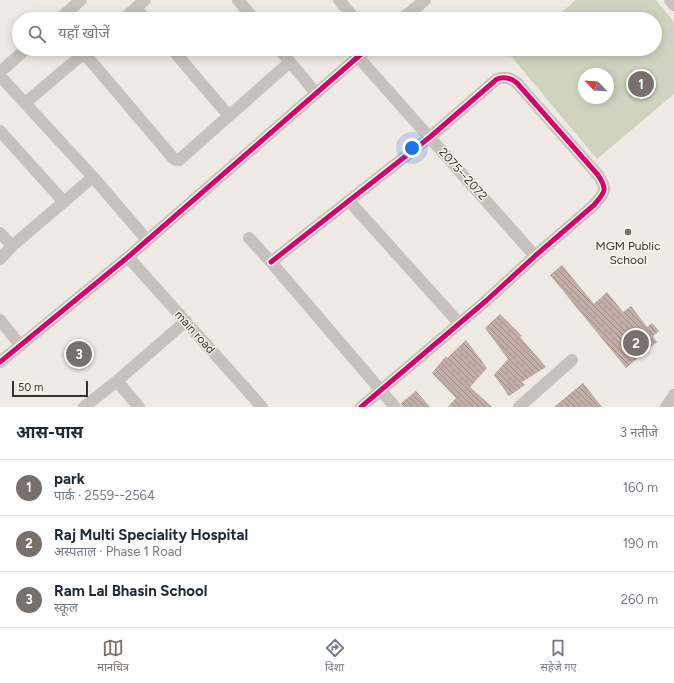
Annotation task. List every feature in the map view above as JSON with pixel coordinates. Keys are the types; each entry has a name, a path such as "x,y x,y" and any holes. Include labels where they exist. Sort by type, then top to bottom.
{"street":[{"path":"67,12 81,0"},
{"path":"238,0 248,12"},
{"path":"339,0 349,12"},
{"path":"410,12 425,0"},
{"path":"670,0 674,5"},
{"path":"131,12 141,4"},
{"path":"0,72 18,56"},
{"path":"25,103 81,56"},
{"path":"91,56 176,160 179,160 290,62"},
{"path":"178,56 229,116"},
{"path":"285,56 316,93"},
{"path":"0,362 20,344 128,257 359,56"},
{"name":"2075--2072","path":"364,56 430,137 535,256"},
{"path":"0,76 93,177 147,240"},
{"path":"271,262 430,137 497,79 502,77 512,79 517,83 604,183 604,191 602,196 594,205 487,300 361,407"},
{"path":"0,131 64,202"},
{"path":"0,259 12,246 93,177"},
{"path":"349,201 459,323"},
{"path":"0,234 12,246"},
{"path":"249,238 394,407"},
{"name":"main road","path":"128,257 262,407"},
{"path":"0,320 20,344"},
{"path":"84,407 117,381 186,321"},
{"path":"518,407 572,360"},
{"path":"117,381 139,407"},
{"path":"666,407 674,395"}],"green space":[{"path":"576,0 656,0 674,22 674,94 597,159 511,56 662,56 662,12 562,12"}],"building":[{"path":"562,265 594,304 607,292 623,312 631,306 647,327 652,323 659,331 653,336 657,342 626,368 550,275"},
{"path":"500,314 522,336 520,337 546,367 522,382 525,385 509,396 494,375 508,359 485,328"},
{"path":"466,340 487,368 470,387 492,407 448,407 456,398 432,373 446,356 447,358"},
{"path":"583,383 602,407 554,407"},
{"path":"416,391 430,407 402,407 401,403"}],"cycle path":[{"path":"0,362 128,257 359,56"},
{"path":"271,262 430,137 500,78 508,78 517,83 598,175 603,184 604,191 594,205 487,300 361,407"}],"place":[{"name":"park","path":"641,84"},
{"name":"MGM Public School","path":"628,232"},
{"name":"Raj Multi Speciality Hospital","path":"636,343"},
{"name":"Ram Lal Bhasin School","path":"79,354"}]}
